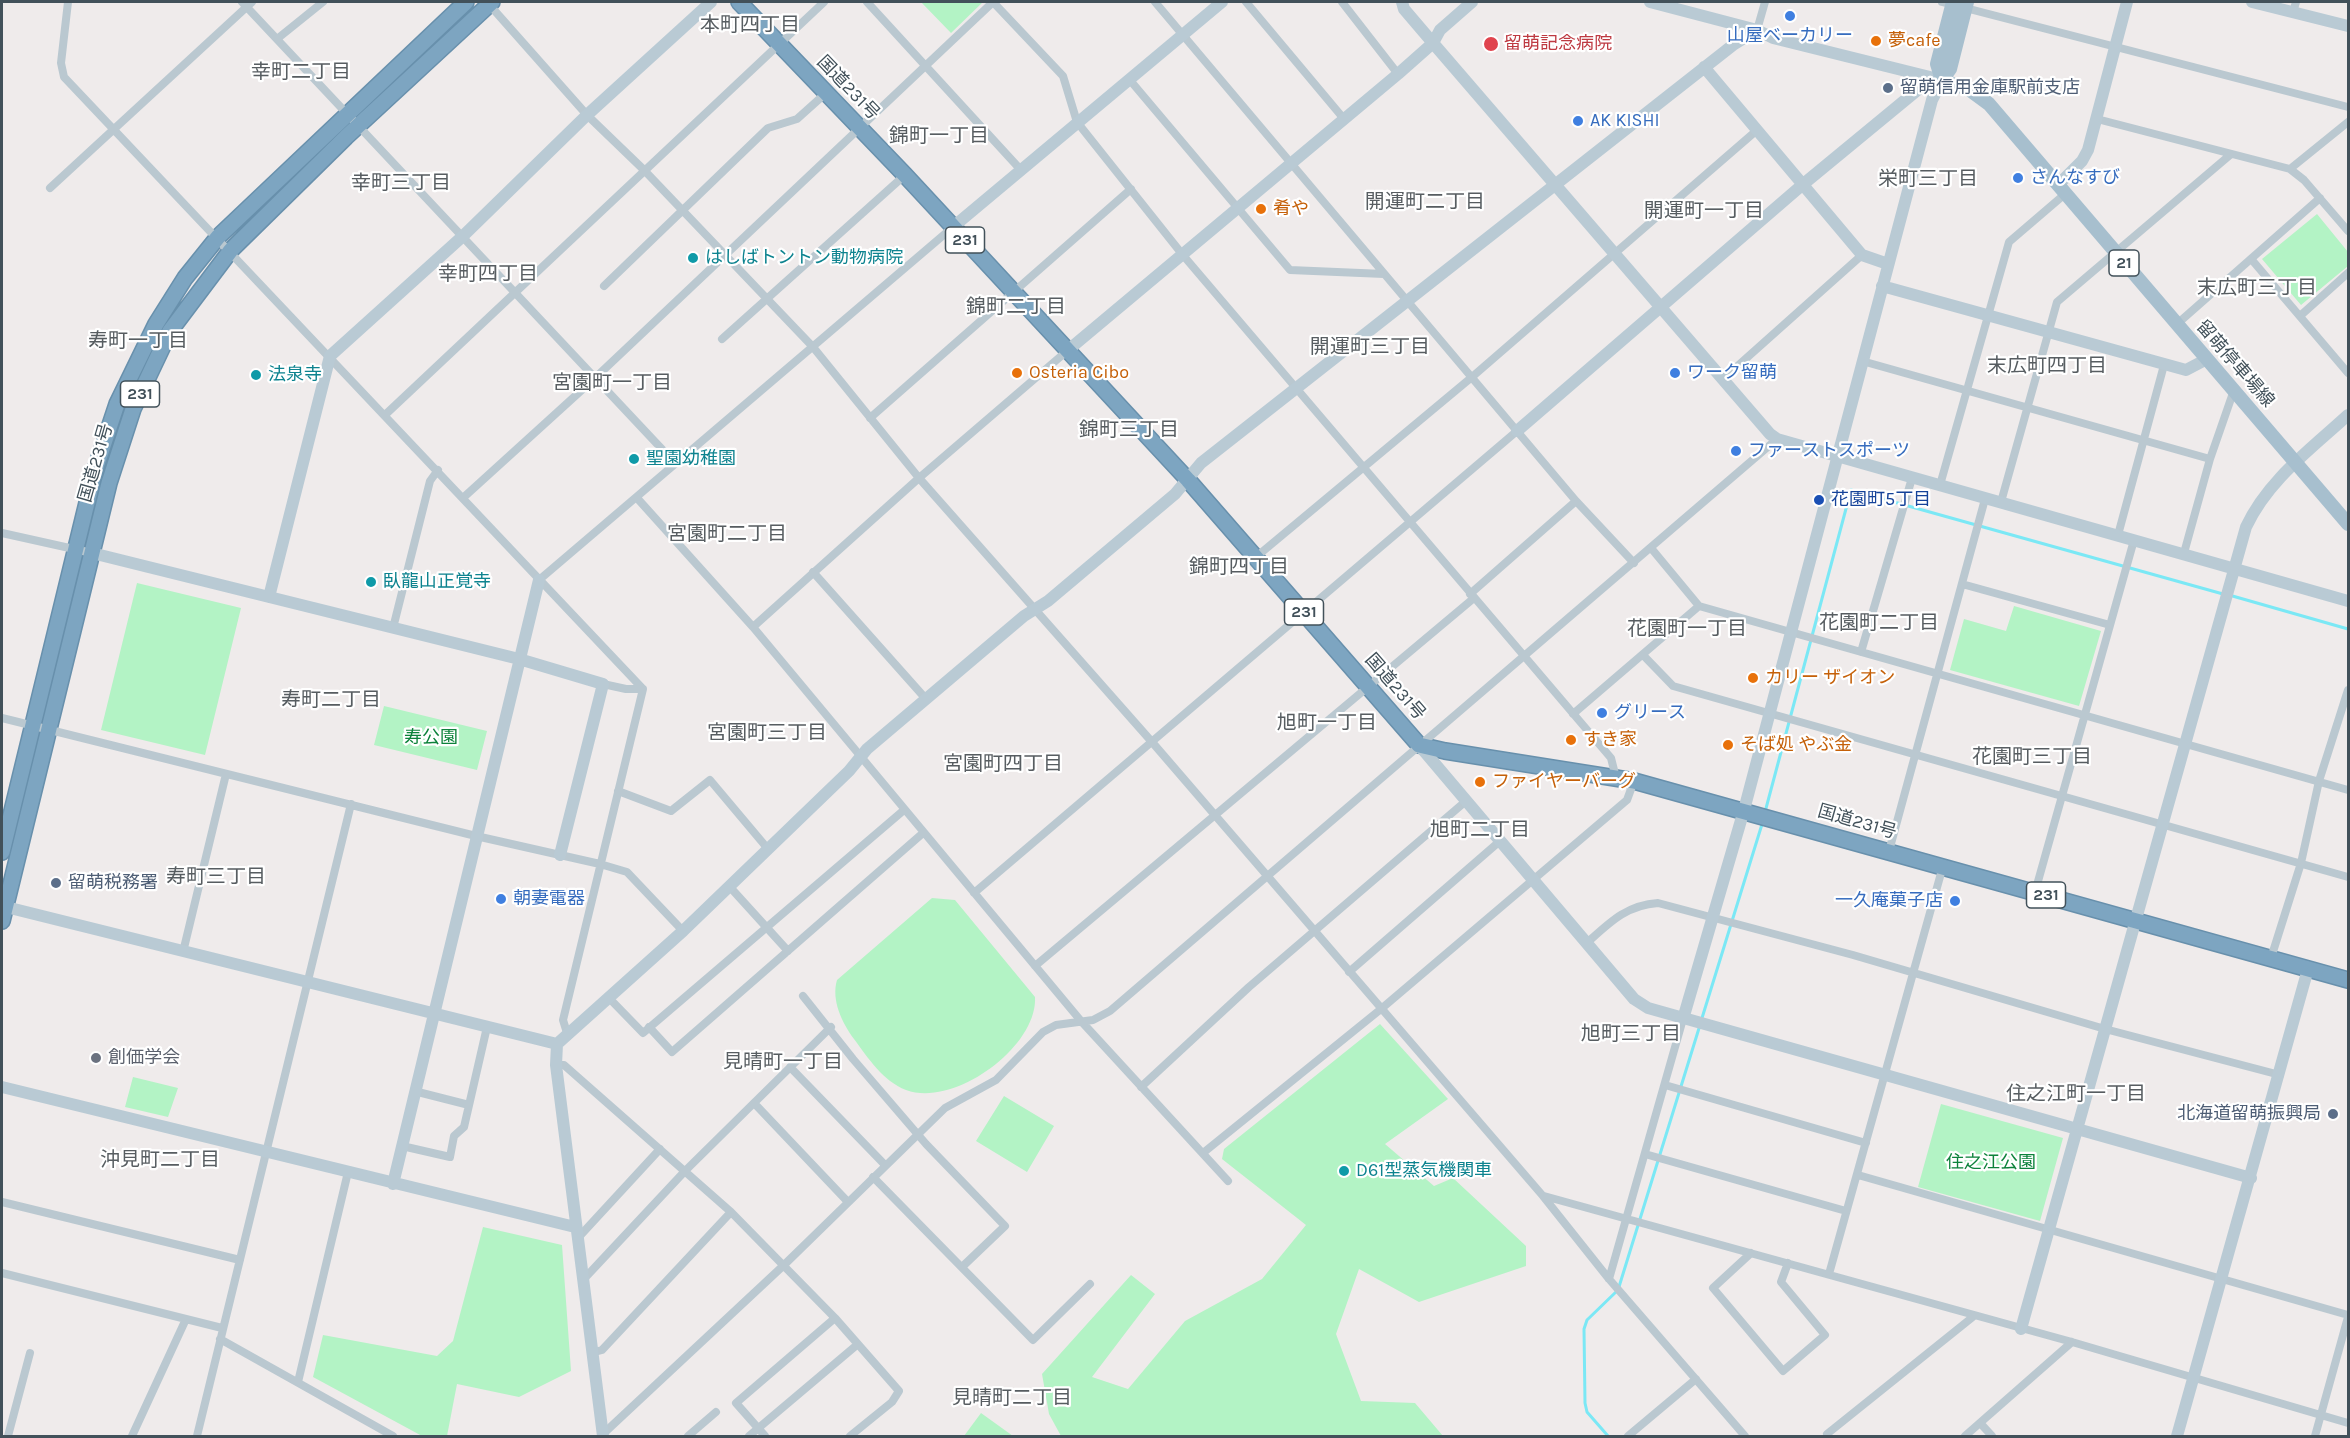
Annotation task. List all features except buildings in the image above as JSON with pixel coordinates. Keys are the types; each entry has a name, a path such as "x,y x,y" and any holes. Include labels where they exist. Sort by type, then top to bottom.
{"highway":[{"name":"国道231号","path":"2,852 95,470 117,404 156,324 184,278 218,237 345,113 466,2"},
{"name":"国道231号","path":"3,912 109,483 133,409 170,331 231,250 357,126 490,2"},
{"name":"国道231号","path":"739,2 905,175 1188,480 1419,745 1634,781 2349,980"}],"main road":[{"path":"1937,79 1950,69 1956,3"},
{"name":"留萌停車場線","path":"1937,79 1970,90 1989,104 2349,524"}],"street":[{"path":"68,2 61,63 64,77 231,250 643,689"},
{"path":"278,39 323,2"},
{"path":"490,2 587,115 643,169 813,347 919,478 1267,875 1543,1196 1609,1279 1745,1437"},
{"path":"269,597 330,356 463,236 587,115 711,2"},
{"path":"386,414 643,169 824,2"},
{"path":"867,2 1020,169"},
{"path":"464,497 595,378 925,63 993,2 1063,76 1077,122 1182,254 1611,758 1616,778"},
{"path":"1155,2 1576,501 1634,563"},
{"path":"393,1184 432,1014 539,580 1020,169 1222,2"},
{"path":"1246,2 1344,119"},
{"path":"1342,2 1398,74"},
{"path":"1402,2 1404,9 1433,43 1777,439 2349,601"},
{"path":"753,627 919,478 1067,351 1398,74 1433,43 1440,30 1472,2"},
{"path":"1650,2 1757,30 1773,38 1937,79"},
{"path":"3,912 183,952 557,1044 683,931 860,758 867,748 1048,601 1188,480 1201,463 1704,67 1757,30 1765,2"},
{"path":"1940,485 2008,242 2062,189 2088,150 2127,2"},
{"path":"2252,2 2295,7 2349,26"},
{"path":"51,188 247,3 357,126 675,463"},
{"path":"1956,3 2349,107"},
{"path":"1704,67 1801,186 1862,255 1888,264"},
{"path":"1129,79 1290,270 1384,274"},
{"path":"974,893 1410,524 1912,92 1937,79"},
{"path":"1609,1279 1744,810 1937,79"},
{"path":"604,286 768,128 797,119 826,93"},
{"path":"2097,119 2290,169 2304,180 2349,231"},
{"path":"2290,169 2349,122"},
{"path":"1256,557 1472,377 1756,131"},
{"path":"2001,502 2057,302 2230,155"},
{"path":"722,339 905,175"},
{"path":"870,418 1131,189"},
{"path":"2176,324 2252,260 2320,198"},
{"path":"1723,379 1862,255"},
{"path":"2252,260 2349,373"},
{"path":"2300,316 2349,273"},
{"path":"1882,286 2186,370 2207,359"},
{"path":"1862,362 2210,459"},
{"path":"2118,535 2164,365"},
{"path":"2184,553 2210,459 2234,390"},
{"path":"2021,1329 2246,527 2256,506 2295,462 2349,415"},
{"path":"603,1435 784,1265 847,1201 945,1108 996,1080 1043,1032 1056,1025 1093,1020 1110,1011 1777,439"},
{"path":"393,628 430,481 438,470"},
{"path":"1861,652 1912,478"},
{"path":"637,498 753,627 860,758 1082,1021 1228,1181"},
{"path":"1889,851 1985,498"},
{"path":"1035,966 1215,816 1472,596 1576,501"},
{"path":"2,532 519,659 603,684 626,689 643,689"},
{"path":"2035,892 2134,540"},
{"path":"1651,549 1699,606 2349,790"},
{"path":"813,572 926,699"},
{"path":"1962,584 2110,625"},
{"path":"1573,714 1699,606"},
{"path":"1643,655 1673,686 1914,756 2349,877"},
{"path":"560,855 603,684"},
{"path":"568,1036 563,1020 643,689"},
{"path":"2271,958 2301,863 2319,781 2349,690"},
{"path":"2,717 627,872 683,931"},
{"path":"1419,745 1634,999 1648,1008 2251,1178"},
{"path":"183,952 226,774"},
{"path":"618,791 671,812 710,780 768,849"},
{"path":"1203,1154 1381,1009 1531,879 1627,800 1634,781"},
{"path":"1142,1087 1314,930 1466,801"},
{"path":"197,1437 351,804"},
{"path":"609,998 643,1033 904,810"},
{"path":"649,1027 672,1052 923,832"},
{"path":"1349,972 1500,842"},
{"path":"1829,1274 1943,866"},
{"path":"729,886 788,951"},
{"path":"1588,942 1614,918 1631,908 1658,903 1913,972 2105,1029 2280,1075"},
{"path":"2177,1437 2308,969"},
{"path":"803,996 831,1027 853,1059 1005,1226 962,1267"},
{"path":"402,1146 450,1157 454,1136 464,1127 487,1027"},
{"path":"583,1280 685,1171 831,1027"},
{"path":"557,1044 556,1065 603,1435"},
{"path":"556,1065 564,1065 731,1212 835,1318 899,1391 892,1402 850,1437"},
{"path":"790,1067 885,1165"},
{"path":"1665,1085 1866,1143"},
{"path":"2,1087 348,1172 576,1233"},
{"path":"414,1091 469,1105"},
{"path":"754,1103 847,1201"},
{"path":"576,1233 660,1149"},
{"path":"1645,1154 1846,1210"},
{"path":"298,1382 348,1172"},
{"path":"1858,1175 2349,1316 2315,1437"},
{"path":"873,1177 1033,1340 1090,1284"},
{"path":"1543,1196 2072,1342 2349,1423"},
{"path":"2,1202 240,1260"},
{"path":"591,1353 602,1350 731,1212"},
{"path":"1751,1253 1713,1288 1783,1371 1825,1335 1781,1282 1788,1263"},
{"path":"2,1273 222,1328"},
{"path":"1827,1434 1974,1316"},
{"path":"765,1437 736,1403 835,1318"},
{"path":"132,1437 186,1319"},
{"path":"220,1339 393,1437"},
{"path":"1965,1437 2072,1342"},
{"path":"749,1437 858,1344"},
{"path":"2339,1349 2349,1352"},
{"path":"8,1437 30,1353"},
{"path":"1628,1437 1696,1379"},
{"path":"688,1437 716,1412"},
{"path":"1981,1424 1992,1437"}],"green space":[{"path":"921,2 983,2 951,33"},
{"path":"2317,214 2348,252 2348,266 2301,305 2262,259"},
{"path":"137,583 241,608 205,755 101,730"},
{"path":"2014,606 2101,631 2079,706 1950,670 1964,619 2006,631"},
{"name":"寿公園","path":"384,706 487,731 477,770 374,745"},
{"path":"932,898 955,900 1035,997 1032,1016 1023,1035 990,1069 947,1090 926,1093 906,1090 898,1086 877,1068 845,1026 835,995 837,980"},
{"path":"1380,1024 1448,1099 1385,1144 1434,1186 1453,1178 1526,1246 1526,1266 1419,1302 1359,1269 1336,1334 1361,1401 1415,1403 1443,1436 1061,1436 1049,1414 1042,1374 1131,1275 1155,1294 1092,1377 1128,1389 1185,1321 1262,1279 1306,1225 1222,1159 1224,1149"},
{"path":"133,1077 178,1088 168,1117 125,1107"},
{"path":"1004,1096 1054,1126 1027,1172 976,1141"},
{"name":"住之江公園","path":"1941,1104 2063,1138 2040,1221 1918,1187"},
{"path":"483,1227 562,1245 571,1371 519,1397 457,1384 447,1436 422,1436 313,1377 323,1335 437,1356 453,1341"},
{"path":"981,1413 1013,1436 964,1436"}],"waterway":[{"path":"1765,812 1851,490 2223,594"},
{"path":"2229,595 2348,629"},
{"path":"1702,1018 1763,821"},
{"path":"1608,1436 1587,1412 1584,1329 1587,1320 1618,1290 1700,1025"}],"place":[{"name":"山屋ベーカリー","path":"1790,16"},
{"name":"夢cafe","path":"1876,41"},
{"name":"留萌記念病院","path":"1491,44"},
{"name":"留萌信用金庫駅前支店","path":"1888,88"},
{"name":"AK KISHI","path":"1578,121"},
{"name":"さんなすび","path":"2018,178"},
{"name":"肴や","path":"1261,209"},
{"name":"はしばトントン動物病院","path":"693,258"},
{"name":"Osteria Cibo","path":"1017,373"},
{"name":"ワーク留萌","path":"1675,373"},
{"name":"法泉寺","path":"256,375"},
{"name":"ファーストスポーツ","path":"1736,451"},
{"name":"聖園幼稚園","path":"634,459"},
{"name":"花園町5丁目","path":"1819,500"},
{"name":"臥龍山正覚寺","path":"371,582"},
{"name":"カリー ザイオン","path":"1753,678"},
{"name":"グリース","path":"1602,713"},
{"name":"すき家","path":"1571,740"},
{"name":"そば処 やぶ金","path":"1728,745"},
{"name":"ファイヤーバーグ","path":"1480,782"},
{"name":"留萌税務署","path":"56,883"},
{"name":"朝妻電器","path":"501,899"},
{"name":"一久庵菓子店","path":"1955,901"},
{"name":"創価学会","path":"96,1058"},
{"name":"北海道留萌振興局","path":"2333,1114"},
{"name":"D61型蒸気機関車","path":"1344,1171"}],"district":[{"name":"本町四丁目","path":"750,25"},
{"name":"幸町二丁目","path":"301,72"},
{"name":"錦町一丁目","path":"939,136"},
{"name":"栄町三丁目","path":"1928,179"},
{"name":"幸町三丁目","path":"401,183"},
{"name":"開運町二丁目","path":"1425,202"},
{"name":"開運町一丁目","path":"1704,211"},
{"name":"幸町四丁目","path":"488,274"},
{"name":"末広町三丁目","path":"2257,288"},
{"name":"錦町二丁目","path":"1016,307"},
{"name":"寿町一丁目","path":"138,341"},
{"name":"開運町三丁目","path":"1370,347"},
{"name":"末広町四丁目","path":"2047,366"},
{"name":"宮園町一丁目","path":"612,383"},
{"name":"錦町三丁目","path":"1129,430"},
{"name":"宮園町二丁目","path":"727,534"},
{"name":"錦町四丁目","path":"1239,567"},
{"name":"花園町二丁目","path":"1879,623"},
{"name":"花園町一丁目","path":"1687,629"},
{"name":"寿町二丁目","path":"331,700"},
{"name":"旭町一丁目","path":"1327,723"},
{"name":"宮園町三丁目","path":"767,733"},
{"name":"花園町三丁目","path":"2032,757"},
{"name":"宮園町四丁目","path":"1003,764"},
{"name":"旭町二丁目","path":"1480,830"},
{"name":"寿町三丁目","path":"216,877"},
{"name":"旭町三丁目","path":"1631,1034"},
{"name":"見晴町一丁目","path":"783,1062"},
{"name":"住之江町一丁目","path":"2076,1094"},
{"name":"沖見町二丁目","path":"160,1160"},
{"name":"見晴町二丁目","path":"1012,1398"}]}
